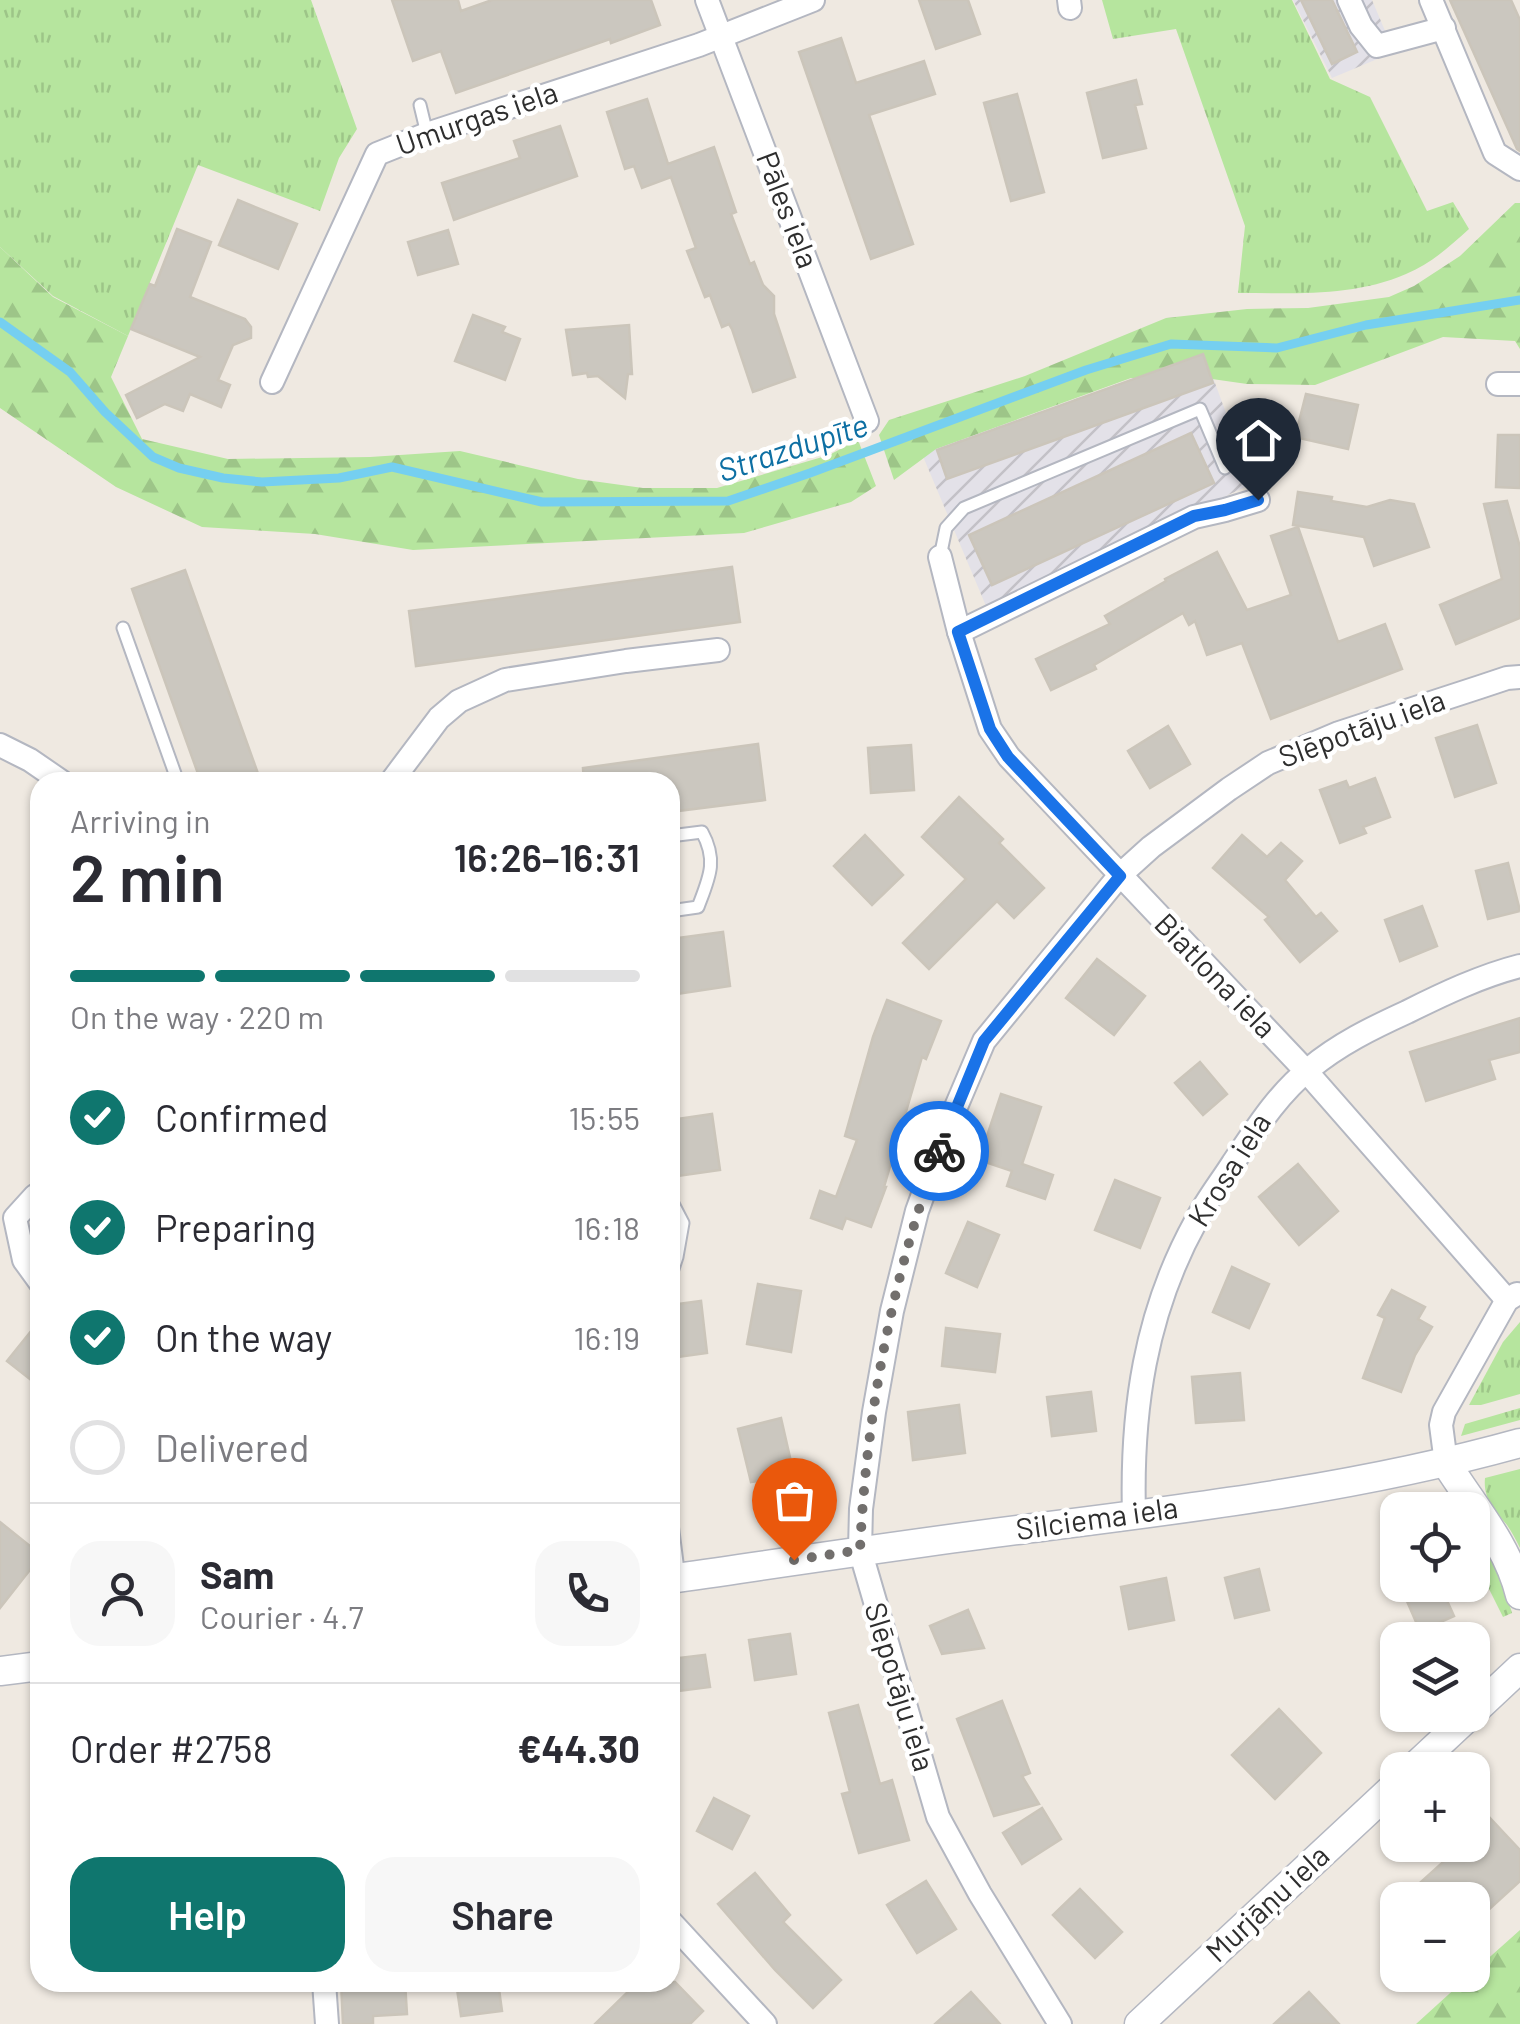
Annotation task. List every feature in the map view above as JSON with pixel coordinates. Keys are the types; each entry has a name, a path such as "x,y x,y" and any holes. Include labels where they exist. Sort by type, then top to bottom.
{"street":[{"name":"Pāles iela","path":"707,0 866,421"},
{"name":"Umurgas iela","path":"272,382 376,154 720,37 813,0"},
{"path":"1349,0 1361,26 1377,46 1444,28"},
{"path":"1431,0 1495,153 1520,170"},
{"path":"958,632 1194,516 1258,500"},
{"name":"Biatlona iela","path":"940,556 958,632 990,729 1008,757 1513,1296"},
{"path":"398,772 439,718 459,701 504,680 718,650"},
{"name":"Slēpotāju iela","path":"1060,2024 938,1817 860,1550 861,1509 892,1311 917,1211 984,1041 1120,876 1151,847 1268,763 1340,733 1520,677"},
{"path":"0,746 47,772"},
{"name":"Krosa iela","path":"1134,1515 1132,1458 1138,1390 1151,1332 1171,1274 1196,1220 1272,1105 1343,1042 1439,996 1520,966"},
{"path":"30,1202 15,1218 24,1260 30,1268"},
{"path":"1513,1296 1444,1412 1441,1425 1446,1463 1498,1539 1516,1576 1520,1595"},
{"name":"Silciema iela","path":"680,1577 1244,1499 1446,1463 1520,1442"},
{"path":"0,1671 30,1667"},
{"path":"1490,1696 1520,1668"},
{"path":"1430,1752 1452,1732"},
{"name":"Murjāņu iela","path":"1139,2024 1380,1800"},
{"path":"680,1932 765,2024"},
{"path":"325,1992 328,2024"}],"lane":[{"path":"420,105 427,134"},
{"path":"940,556 946,528 964,508 1200,409 1226,468"},
{"path":"123,628 174,772"},
{"path":"680,835 702,832 710,847 710,874 698,907 680,910"}],"shaded area":[{"path":"1293,0 1372,0 1394,52 1332,78"},
{"path":"1204,353 1252,484 986,606 922,454"}],"green space":[{"path":"0,0 311,0 357,129 339,158 320,211 198,165 128,336 53,296 0,247"},
{"path":"1102,0 1292,0 1330,79 1370,97 1427,211 1453,202 1469,229 1424,265 1366,287 1238,293 1245,226 1176,29 1113,39"},
{"path":"1515,203 1520,203 1520,349 1515,341 1443,337 1315,385 1131,378 936,449 894,480 879,435 889,420 1025,376 1166,318 1247,309 1308,308 1389,297 1460,256"},
{"path":"0,247 53,297 128,336 111,377 142,439 228,459 460,451 578,479 643,488 717,488 829,455 858,440 876,486 851,502 744,533 413,550 315,534 202,527 116,487 0,408"},
{"path":"1520,1322 1520,1394 1469,1405 1503,1342"},
{"path":"1520,1408 1520,1420 1461,1436 1465,1424"},
{"path":"1520,1469 1520,1548 1490,1503 1485,1478"},
{"path":"1490,1559 1499,1570 1512,1613 1503,1617 1490,1591"},
{"path":"1520,1930 1520,2024 1416,2024 1451,1992 1490,1992 1490,1957"}],"building":[{"path":"392,0 458,0 461,11 492,0 651,0 660,25 456,93 441,51 413,61"},
{"path":"919,0 968,0 980,34 936,49"},
{"path":"1301,0 1332,0 1357,52 1332,64"},
{"path":"1450,0 1511,0 1520,20 1520,151 1517,149"},
{"path":"841,38 856,83 924,61 935,94 869,115 913,244 871,259 799,52"},
{"path":"1136,80 1142,104 1135,105 1146,148 1103,158 1087,93"},
{"path":"1017,94 1044,192 1011,201 984,103"},
{"path":"647,99 668,164 714,147 736,212 731,214 750,264 754,262 763,285 774,296 774,314 795,377 753,392 732,329 729,324 722,327 687,251 696,248 671,177 642,188 634,166 625,169 607,112"},
{"path":"560,126 577,176 454,220 442,183 520,158 514,141"},
{"path":"238,200 297,224 278,269 219,245"},
{"path":"177,229 211,242 190,297 245,319 251,327 251,338 233,345 218,380 230,385 221,407 190,394 183,411 165,404 137,418 126,395 200,357 131,329 150,284 155,286"},
{"path":"448,230 458,264 418,275 408,242"},
{"path":"473,315 505,327 502,332 520,339 505,380 455,361"},
{"path":"629,325 632,374 628,374 625,398 598,376 573,375 566,330"},
{"path":"1203,354 1213,383 947,479 937,450"},
{"path":"1306,394 1358,405 1348,449 1295,437"},
{"path":"1191,433 1214,483 992,585 969,535"},
{"path":"1498,435 1520,435 1520,488 1496,487"},
{"path":"1298,492 1367,507 1390,500 1414,504 1429,547 1374,566 1364,537 1293,525"},
{"path":"1507,501 1520,547 1520,618 1456,644 1440,605 1502,579 1484,504"},
{"path":"1298,527 1338,642 1385,624 1402,669 1271,719 1242,643 1207,655 1195,621 1189,625 1183,613 1094,665 1096,669 1051,690 1036,659 1110,624 1105,616 1217,552 1247,610 1291,595 1271,536"},
{"path":"732,567 740,622 416,666 409,611"},
{"path":"185,570 257,772 197,772 132,589"},
{"path":"1477,725 1496,783 1455,797 1436,738"},
{"path":"1168,726 1190,764 1150,788 1128,751"},
{"path":"758,744 765,800 680,811 680,772 583,772 583,768"},
{"path":"911,745 914,790 871,793 868,748"},
{"path":"1375,778 1390,817 1363,827 1366,833 1340,843 1320,790 1346,781 1349,788"},
{"path":"959,797 1003,839 999,843 1044,888 1014,918 997,901 929,969 903,943 966,879 922,837"},
{"path":"865,835 903,875 872,905 834,866"},
{"path":"1242,835 1267,857 1281,843 1302,861 1285,880 1316,917 1321,913 1337,931 1300,962 1265,920 1269,917 1213,868"},
{"path":"1508,863 1520,911 1488,919 1476,871"},
{"path":"1422,906 1437,946 1400,961 1385,920"},
{"path":"723,932 730,986 680,994 680,938"},
{"path":"1097,959 1145,996 1114,1035 1066,998"},
{"path":"887,1000 941,1021 926,1059 922,1057 871,1227 846,1218 842,1229 811,1218 820,1191 836,1197 857,1140 845,1136"},
{"path":"1520,1018 1520,1052 1489,1060 1495,1079 1426,1101 1410,1052"},
{"path":"1200,1062 1227,1094 1203,1115 1175,1083"},
{"path":"1001,1094 1041,1107 1022,1164 1053,1175 1045,1199 1007,1186 1012,1171 979,1160"},
{"path":"712,1114 720,1170 680,1176 680,1119"},
{"path":"1298,1164 1338,1211 1299,1245 1259,1197"},
{"path":"1115,1180 1160,1198 1140,1248 1095,1230"},
{"path":"968,1222 999,1235 977,1287 946,1273"},
{"path":"1232,1267 1269,1284 1249,1328 1213,1312"},
{"path":"758,1284 801,1291 791,1352 747,1344"},
{"path":"1392,1290 1425,1307 1418,1319 1432,1327 1415,1355 1401,1392 1363,1378 1385,1318 1378,1315"},
{"path":"701,1301 707,1353 680,1357 680,1304"},
{"path":"946,1328 1000,1334 995,1372 942,1366"},
{"path":"30,1332 30,1379 7,1361"},
{"path":"1240,1373 1244,1420 1196,1423 1192,1377"},
{"path":"1091,1392 1096,1431 1052,1436 1047,1397"},
{"path":"959,1405 965,1453 913,1460 908,1412"},
{"path":"781,1418 794,1475 751,1482 738,1429"},
{"path":"0,1522 30,1546 30,1570 0,1608"},
{"path":"1259,1569 1269,1610 1235,1618 1225,1578"},
{"path":"1166,1578 1174,1620 1129,1629 1121,1587"},
{"path":"1407,1602 1448,1602 1454,1616 1440,1622 1416,1622"},
{"path":"968,1610 984,1648 942,1654 930,1626"},
{"path":"790,1634 796,1674 755,1680 749,1640"},
{"path":"705,1655 710,1687 680,1691 680,1658"},
{"path":"1002,1701 1030,1773 1022,1776 1039,1804 994,1816 957,1719"},
{"path":"858,1705 880,1784 892,1780 909,1840 859,1853 842,1794 850,1792 829,1713"},
{"path":"1279,1709 1321,1753 1275,1799 1232,1755"},
{"path":"714,1798 749,1816 732,1849 697,1831"},
{"path":"1042,1808 1061,1839 1022,1864 1003,1833"},
{"path":"1490,1818 1520,1850 1520,1881 1490,1908 1490,1882 1421,1882 1443,1862 1490,1862"},
{"path":"755,1873 790,1915 783,1922 841,1980 813,2008 718,1904"},
{"path":"926,1881 956,1929 917,1953 887,1905"},
{"path":"1080,1889 1122,1932 1095,1958 1053,1915"},
{"path":"680,1987 703,2011 690,2024 595,2024 628,1992 680,1992"},
{"path":"341,1992 406,1992 407,2014 373,2016 373,2024 343,2024"},
{"path":"457,1992 499,1992 502,2011 461,2016"},
{"path":"971,1992 1000,2024 935,2024"},
{"path":"1309,1992 1339,2024 1274,2024"}],"waterway":[{"name":"Strazdupīte","path":"0,322 70,372 153,457 179,468 262,482 339,478 392,467 542,502 728,501 1086,370 1171,344 1277,348 1366,325 1520,300"}],"way so far":[{"path":"794,1560 860,1550 870,1441 892,1311 917,1211 939,1151"}],"route":[{"path":"939,1151 984,1041 1120,876 1008,757 990,729 958,632 1194,516 1258,500"}]}
